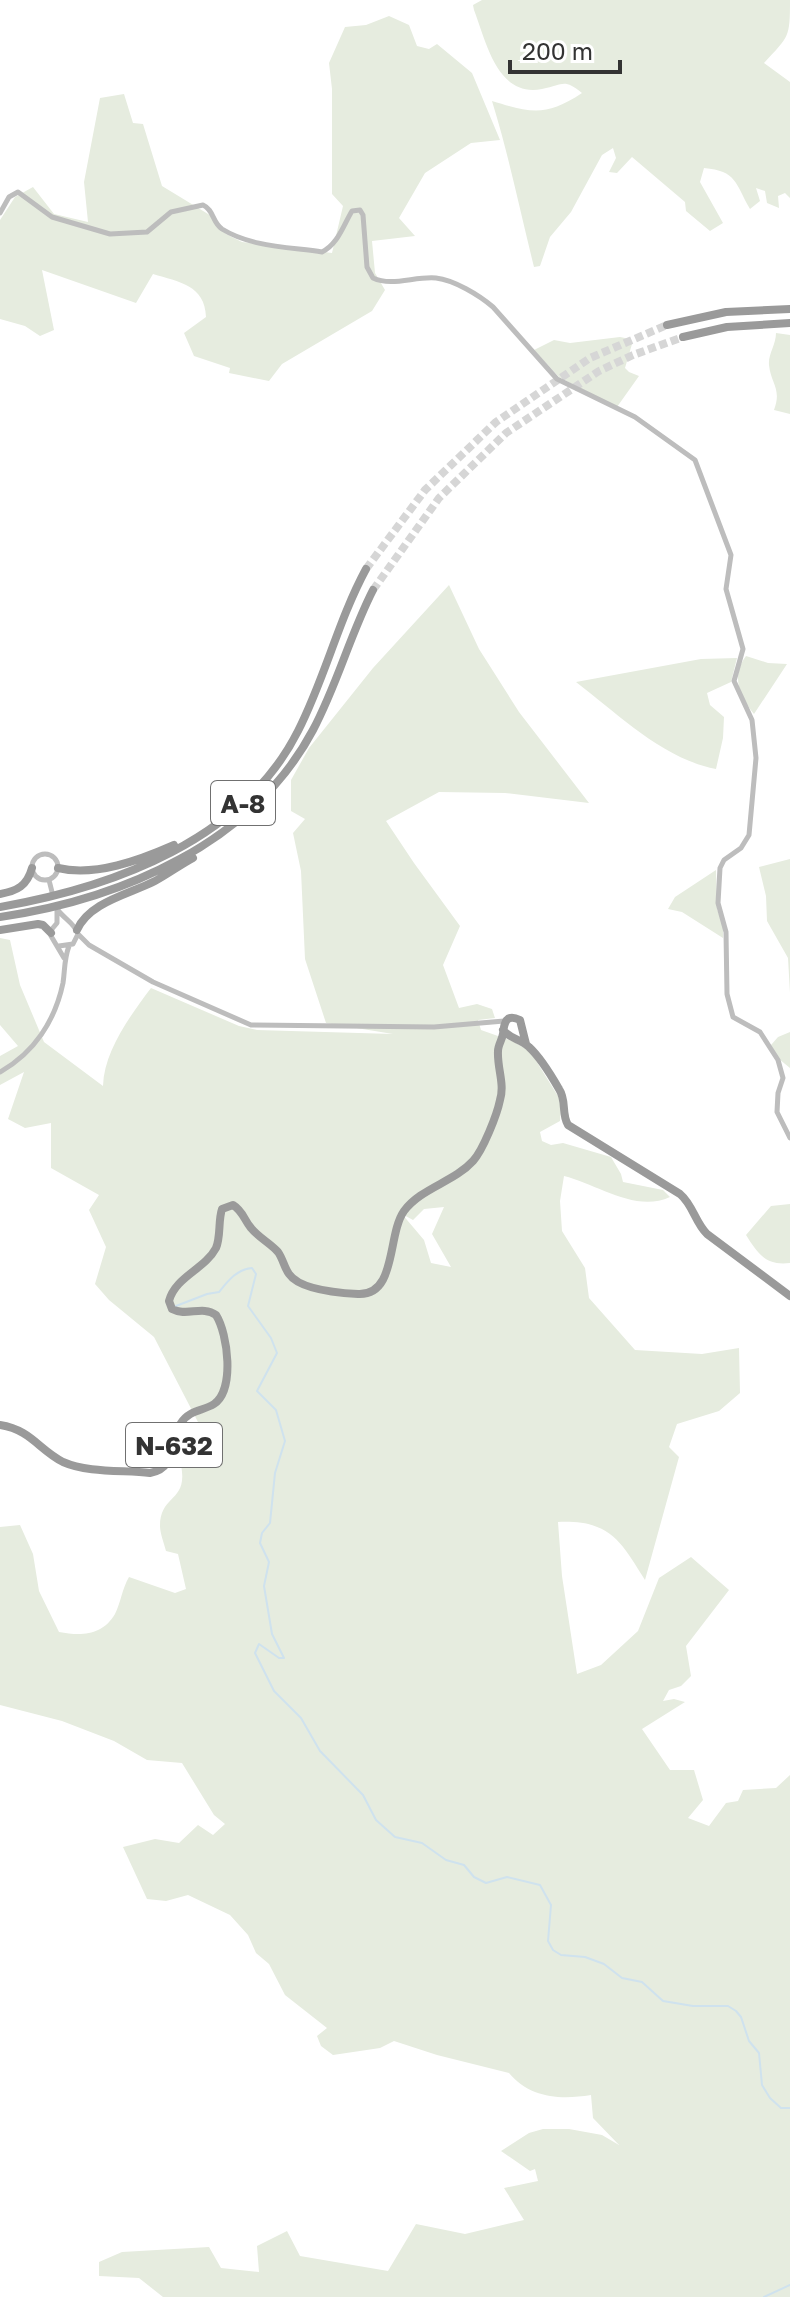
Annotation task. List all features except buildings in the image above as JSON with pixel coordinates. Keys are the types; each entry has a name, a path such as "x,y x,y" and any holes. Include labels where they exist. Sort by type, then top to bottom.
{"highway":[{"path":"667,325 726,312 790,309"},
{"path":"683,337 727,327 790,323"},
{"name":"A-8","path":"0,907 108,879 174,851 224,819 253,793 291,745 309,708 345,610 366,569"},
{"name":"A-8","path":"0,917 78,900 130,882 172,863 239,821 265,796 302,749 373,590"},
{"path":"58,868 85,871 123,862 170,847 224,819"},
{"path":"77,932 81,922 97,908 156,881 201,852 239,821"},
{"path":"0,894 20,889 27,882 32,868"},
{"path":"0,930 38,924 51,933"},
{"path":"500,1044 504,1026 517,1018 522,1023 526,1044 560,1090 568,1125 680,1194 707,1234 790,1296"},
{"path":"504,1026 512,1037 526,1044"},
{"path":"500,1044 519,1036 522,1030"},
{"name":"N-632","path":"0,1425 26,1432 51,1454 71,1465 150,1473 161,1469 171,1457 183,1421 190,1414 216,1403 224,1392 227,1378 222,1328 216,1315 204,1310 178,1312 172,1309 170,1295 209,1258 218,1240 222,1209 233,1205 241,1211 247,1224 277,1251 288,1273 299,1282 358,1294 375,1290 384,1279 395,1229 405,1210 468,1165 479,1151 500,1101 500,1044"}],"street":[{"path":"0,213 9,197 18,192 52,217 119,234 147,232 171,212 203,205 210,209 216,224 245,240 324,252 357,210 364,219 367,267 373,278 386,282 439,278 482,299 493,307 557,379 635,417 679,447 698,466 730,548 726,589 743,649 734,681 752,720 756,748 749,835 741,848 724,860 720,868 718,903 726,932 727,994 733,1017 760,1032 781,1068 783,1078 777,1112 790,1138"},
{"path":"42,854 54,858 58,868 49,880 37,878 32,868 35,858 42,854"},
{"path":"49,880 52,892"},
{"path":"64,959 51,933 57,923 57,909 89,945 180,996 251,1025 434,1027 489,1023 504,1026"},
{"path":"57,923 66,921"},
{"path":"0,1072 19,1059 42,1035 60,996 64,959 77,932"},
{"path":"59,946 89,945"},
{"path":"489,1023 504,1026"}],"shaded area":[{"path":"482,0 790,0 786,36 764,63 790,82 790,198 785,193 778,196 779,208 767,203 765,191 756,188 760,201 750,209 738,185 729,175 704,168 700,182 723,223 710,231 686,211 685,202 632,157 617,173 609,172 616,158 613,148 602,155 571,212 550,237 540,266 534,267 492,101 538,110 558,106 582,93 567,84 527,89 514,85 504,76 489,51 474,10 473,5"},
{"path":"389,16 409,25 417,46 429,49 437,44 472,73 500,140 471,143 425,173 399,218 415,236 372,241 375,273 385,290 372,311 282,364 269,381 229,373 230,368 194,356 184,333 206,317 201,298 189,286 153,274 136,303 42,270 54,330 40,336 25,326 0,319 0,220 15,197 33,187 54,214 88,222 84,182 100,98 124,94 133,123 143,124 162,186 213,217 226,234 242,242 332,253 343,206 332,194 332,89 329,63 345,27 366,25"},
{"path":"776,333 790,335 790,414 774,410 776,392 769,361"},
{"path":"620,337 630,339 632,344 625,368 639,376 617,407 559,377 534,350 554,340 570,343"},
{"path":"449,585 479,649 519,712 589,803 505,793 439,792 386,821 460,926 443,965 459,1008 477,1004 492,1009 495,1018 478,1020 481,1030 530,1051 561,1101 560,1121 540,1132 542,1141 551,1145 563,1143 611,1157 623,1182 663,1190 670,1197 643,1202 616,1196 564,1176 560,1201 562,1231 585,1268 589,1298 635,1350 702,1354 739,1348 740,1393 719,1411 677,1424 669,1447 679,1457 645,1580 612,1535 590,1525 558,1522 562,1576 577,1674 601,1665 638,1631 659,1578 691,1557 729,1590 686,1646 691,1676 681,1686 669,1690 663,1701 674,1699 685,1702 642,1729 670,1770 694,1770 703,1800 688,1818 709,1826 726,1803 738,1801 743,1790 776,1788 790,1775 790,2297 163,2297 139,2278 99,2276 99,2262 122,2252 209,2247 221,2268 259,2272 257,2246 287,2231 300,2256 388,2271 416,2224 465,2234 524,2220 504,2188 538,2181 535,2169 530,2171 501,2151 529,2133 543,2129 569,2129 602,2135 619,2145 593,2118 591,2095 546,2095 526,2088 509,2073 394,2041 380,2048 333,2055 321,2046 317,2036 327,2028 285,1995 269,1964 256,1953 248,1935 230,1915 188,1895 166,1901 147,1899 123,1847 155,1839 179,1843 198,1825 213,1835 225,1824 214,1815 182,1763 147,1760 114,1741 62,1721 0,1705 0,1527 20,1525 33,1554 39,1591 59,1632 83,1634 104,1627 115,1614 129,1577 175,1593 186,1589 178,1554 166,1551 160,1526 161,1515 182,1481 178,1454 199,1424 154,1337 109,1300 95,1284 106,1247 89,1210 99,1195 51,1168 51,1123 25,1128 8,1119 24,1072 0,1085 0,1056 18,1046 0,1025 0,938 10,940 20,985 44,1042 103,1086 113,1047 151,988 239,1026 257,1030 393,1034 326,1023 305,959 301,871 293,833 305,819 291,811 291,780 309,748 373,668","holes":["444,1207 432,1234 451,1267 431,1263 424,1240 402,1214 413,1220 424,1209"]},
{"path":"746,656 768,663 787,664 754,714 744,700 738,678"},
{"path":"737,658 731,682 707,693 710,705 724,717 716,769 696,764 659,746 576,682 701,659"},
{"path":"790,859 790,993 788,958 767,921 766,896 759,867"},
{"path":"716,870 717,909 723,925 723,938 682,912 668,909 675,897"},
{"path":"790,1032 790,1068 779,1059 771,1045 778,1037"},
{"path":"790,1204 790,1263 775,1263 759,1253 746,1235 771,1206"}],"waterway":[{"path":"176,1306 219,1292 237,1273 252,1268 256,1274 248,1306 271,1338 277,1353 257,1391 276,1410 285,1441 275,1473 270,1523 262,1533 260,1543 269,1562 264,1586 272,1634 284,1658 279,1658 259,1644 255,1653 274,1691 301,1718 320,1751 363,1795 376,1820 395,1837 422,1843 446,1860 464,1865 474,1877 486,1883 507,1877 540,1885 551,1905 548,1941 553,1950 561,1955 585,1957 604,1964 622,1978 642,1982 663,2001 693,2006 728,2006 736,2011 749,2041 759,2053 762,2085 781,2108 790,2108"},
{"path":"764,2297 790,2285"}],"tunnel":[{"path":"366,569 425,490 496,422 590,358 667,325"},
{"path":"373,590 439,498 506,433 599,371 683,337"}]}
